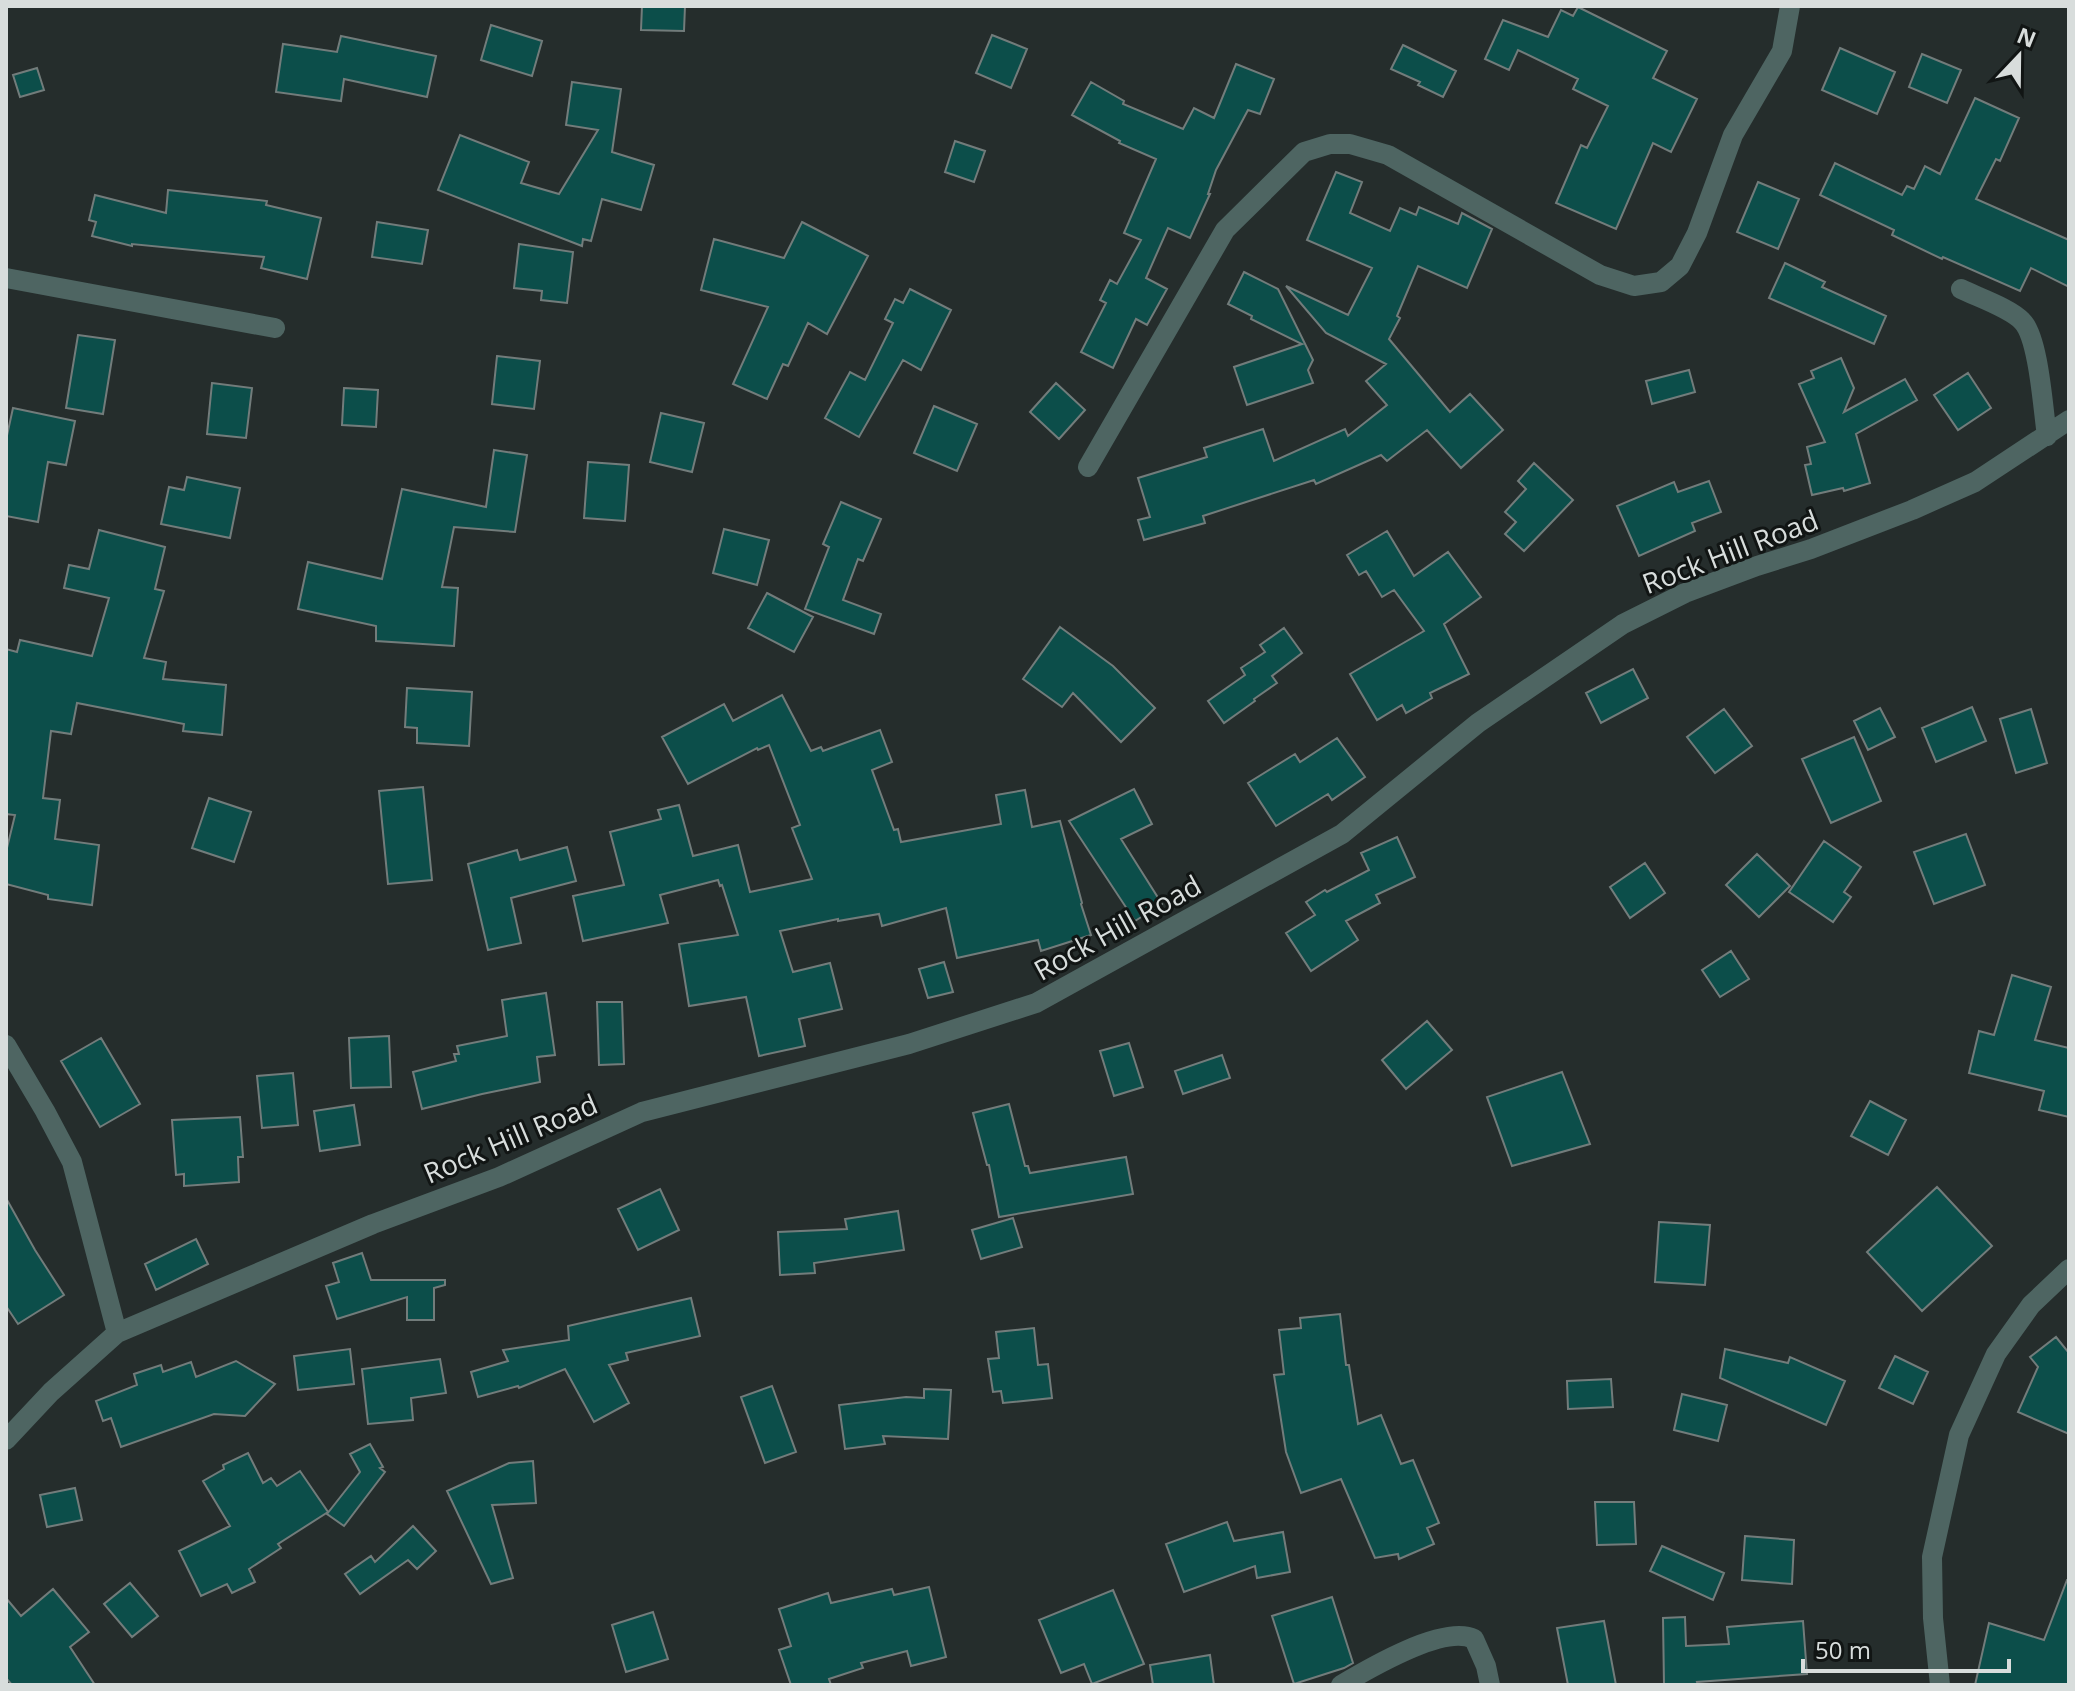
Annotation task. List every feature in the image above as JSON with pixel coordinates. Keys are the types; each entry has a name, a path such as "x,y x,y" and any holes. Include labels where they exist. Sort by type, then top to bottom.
{"street":[{"path":"1088,467 1225,230 1304,152 1330,144 1350,144 1388,155 1600,275 1634,286 1661,282 1680,266 1697,233 1733,135 1782,51 1790,6"},
{"path":"6,278 275,328"},
{"path":"1961,289 2022,321 2033,338 2047,436"},
{"name":"Rock Hill Road","path":"6,1440 51,1392 117,1333 373,1224 499,1177 642,1112 909,1044 1036,1003 1342,834 1478,723 1623,624 1685,593 1811,549 1975,482 2069,420"},
{"path":"6,1045 72,1162 117,1333"},
{"path":"1940,1685 1933,1618 1932,1557 1959,1435 1996,1354 2031,1305 2069,1269"},
{"path":"1341,1685 1389,1657 1459,1635 1474,1639 1486,1666 1490,1685"}],"building":[{"path":"642,6 685,6 684,31 641,30"},
{"path":"1578,7 1667,51 1653,78 1697,99 1671,152 1653,143 1616,229 1556,203 1581,145 1587,148 1608,106 1573,89 1578,79 1518,50 1509,70 1485,59 1503,20 1548,37 1561,10 1573,16"},
{"path":"491,25 542,41 532,76 481,60"},
{"path":"992,35 1027,49 1011,88 976,73"},
{"path":"341,36 436,56 427,97 344,79 341,101 276,92 283,44 337,52"},
{"path":"1403,45 1456,71 1443,97 1391,69"},
{"path":"1840,48 1895,72 1877,114 1822,90"},
{"path":"1922,54 1961,70 1947,103 1909,87"},
{"path":"1236,64 1274,79 1260,114 1248,110 1216,170 1210,194 1190,238 1168,228 1146,278 1167,289 1147,325 1136,319 1113,368 1081,352 1106,303 1100,300 1110,280 1117,284 1141,240 1124,233 1156,159 1119,143 1072,115 1091,82 1124,101 1123,104 1183,129 1194,108 1214,118"},
{"path":"37,68 44,90 20,97 13,75"},
{"path":"572,82 621,89 612,152 654,165 641,210 602,199 591,241 583,239 582,246 438,190 460,135 529,162 521,183 559,194 598,130 566,125"},
{"path":"1975,98 2019,118 2000,161 1996,159 1976,199 2069,240 2069,287 2031,268 2020,291 1892,235 1894,230 1820,195 1835,163 1902,195 1907,186 1914,189 1925,166 1940,174"},
{"path":"955,141 985,151 974,182 945,172"},
{"path":"1336,172 1362,182 1350,213 1390,231 1400,208 1416,215 1419,207 1458,224 1462,213 1492,229 1467,288 1418,266 1397,316 1400,318 1389,339 1450,412 1470,394 1503,430 1461,468 1427,430 1387,461 1381,455 1316,484 1314,480 1203,516 1205,523 1144,540 1138,520 1150,517 1138,478 1207,457 1204,448 1263,429 1274,461 1345,429 1348,436 1387,405 1366,381 1386,364 1326,333 1286,286 1348,315 1372,268 1307,240"},
{"path":"1758,182 1799,199 1778,249 1737,232"},
{"path":"168,190 267,201 266,205 321,218 307,279 261,268 264,257 132,246 92,236 96,222 89,220 95,195 166,213"},
{"path":"377,222 428,230 422,264 372,257"},
{"path":"802,222 868,256 827,334 808,323 788,366 783,364 767,399 733,384 768,307 701,290 714,239 784,258"},
{"path":"519,244 573,252 567,303 541,300 542,291 514,288"},
{"path":"1785,263 1825,282 1822,287 1886,316 1874,344 1769,298"},
{"path":"1244,272 1278,289 1313,360 1308,370 1313,383 1247,405 1234,367 1302,344 1228,304"},
{"path":"910,289 951,310 921,370 903,360 859,437 825,418 850,372 865,380 893,323 885,319 895,299 903,303"},
{"path":"78,335 115,340 103,414 66,408"},
{"path":"497,356 540,361 534,409 492,404"},
{"path":"1841,358 1854,388 1844,412 1905,379 1917,400 1856,434 1870,483 1844,491 1843,488 1812,495 1805,465 1811,464 1807,447 1825,442 1799,384 1814,378 1811,371"},
{"path":"1689,370 1695,392 1652,404 1646,381"},
{"path":"1968,373 1991,408 1958,430 1934,395"},
{"path":"212,383 252,388 246,438 207,434"},
{"path":"1056,383 1085,410 1059,439 1030,412"},
{"path":"344,388 378,390 376,427 342,425"},
{"path":"934,406 977,424 957,471 914,453"},
{"path":"13,408 75,421 66,465 48,462 38,522 6,516 6,440"},
{"path":"661,413 704,423 692,472 650,462"},
{"path":"494,450 527,455 515,532 454,527 442,587 458,588 454,646 376,641 376,626 298,609 308,562 382,579 402,489 486,507"},
{"path":"588,462 629,465 625,521 584,518"},
{"path":"1534,463 1573,500 1524,551 1505,534 1516,522 1505,512 1526,489 1518,481"},
{"path":"187,477 240,488 230,538 161,524 169,487 184,490"},
{"path":"1709,481 1721,512 1692,523 1695,531 1639,556 1617,506 1674,482 1678,492"},
{"path":"841,502 881,519 863,561 858,559 843,600 881,614 874,634 805,609 829,547 823,544"},
{"path":"724,529 769,540 757,585 713,573"},
{"path":"99,530 165,547 155,589 164,591 144,658 166,662 163,679 226,685 222,735 183,731 184,724 77,703 71,734 51,731 43,798 60,800 55,839 99,845 92,905 48,899 48,895 6,884 6,852 15,815 6,814 6,649 17,652 20,640 92,656 109,598 64,588 69,565 89,569"},
{"path":"1387,531 1414,576 1448,552 1481,597 1444,624 1469,674 1430,693 1432,698 1406,713 1402,705 1377,720 1350,674 1424,631 1394,590 1382,597 1366,571 1359,575 1347,555"},
{"path":"767,593 813,617 794,652 748,628"},
{"path":"1060,627 1113,666 1155,708 1121,742 1073,693 1062,707 1023,679"},
{"path":"1284,628 1302,653 1272,676 1277,683 1224,723 1208,701 1245,675 1241,668 1265,652 1260,645"},
{"path":"1633,669 1648,698 1601,723 1586,693"},
{"path":"407,688 472,692 469,746 417,743 417,728 405,727"},
{"path":"782,695 811,751 821,747 823,751 880,730 892,762 872,770 901,842 1001,824 996,795 1025,790 1032,827 1060,821 1091,935 1041,951 1038,940 957,958 946,908 882,926 879,914 780,931 793,972 830,963 842,1009 799,1019 805,1046 759,1056 746,997 689,1006 679,944 738,935 718,880 660,895 668,923 583,941 573,896 624,885 610,832 661,819 658,810 679,805 693,856 738,845 750,892 812,879 792,828 800,825 769,745 757,748 688,784 662,737 724,704 733,721"},
{"path":"1972,707 1986,741 1936,762 1922,728"},
{"path":"1880,708 1895,737 1868,750 1854,721"},
{"path":"1724,709 1752,746 1715,773 1687,737"},
{"path":"2031,709 2047,763 2016,773 2000,719"},
{"path":"1854,737 1881,801 1831,823 1802,759"},
{"path":"1337,738 1365,777 1332,800 1328,794 1276,826 1248,783 1295,754 1300,762"},
{"path":"423,787 432,880 388,884 379,791"},
{"path":"1134,789 1152,824 1121,839 1162,904 1135,921 1069,821"},
{"path":"209,798 251,812 234,862 192,848"},
{"path":"1966,834 1985,885 1934,904 1914,852"},
{"path":"1397,837 1415,877 1376,895 1380,903 1346,921 1358,940 1311,971 1286,933 1315,915 1306,902 1369,870 1361,853"},
{"path":"1824,841 1861,867 1844,892 1851,897 1833,922 1789,892"},
{"path":"567,847 576,881 511,898 521,943 488,950 468,864 517,850 520,860"},
{"path":"1757,854 1790,886 1759,917 1726,885"},
{"path":"1645,863 1665,893 1630,918 1610,887"},
{"path":"1731,951 1749,979 1720,997 1702,970"},
{"path":"944,962 953,992 928,998 919,969"},
{"path":"2012,975 2051,987 2035,1040 2069,1048 2069,1117 2039,1110 2044,1091 1969,1073 1979,1031 1994,1035"},
{"path":"546,993 555,1055 537,1057 540,1082 422,1109 413,1072 456,1061 454,1054 459,1054 457,1046 507,1036 502,1000"},
{"path":"597,1002 622,1002 624,1064 599,1065"},
{"path":"1427,1021 1452,1050 1406,1089 1382,1060"},
{"path":"389,1036 391,1087 351,1088 349,1038"},
{"path":"101,1038 140,1104 100,1127 61,1061"},
{"path":"1129,1043 1143,1087 1114,1096 1100,1051"},
{"path":"1222,1055 1230,1078 1183,1094 1175,1071"},
{"path":"1562,1072 1590,1144 1512,1166 1487,1097"},
{"path":"293,1073 298,1125 262,1128 257,1076"},
{"path":"1870,1101 1906,1120 1888,1155 1851,1136"},
{"path":"1009,1104 1025,1166 1028,1166 1030,1173 1126,1157 1133,1194 999,1217 989,1165 973,1113"},
{"path":"354,1105 360,1145 320,1151 314,1111"},
{"path":"240,1117 243,1157 238,1157 239,1182 184,1186 184,1174 176,1175 172,1120"},
{"path":"1937,1187 1992,1246 1922,1311 1867,1252"},
{"path":"660,1189 679,1230 638,1250 618,1209"},
{"path":"6,1198 64,1295 18,1324 6,1306"},
{"path":"898,1211 904,1250 814,1263 815,1273 780,1275 778,1232 847,1229 845,1219"},
{"path":"1013,1218 1022,1247 981,1259 972,1230"},
{"path":"1659,1222 1710,1225 1705,1285 1655,1282"},
{"path":"196,1239 208,1264 156,1290 145,1264"},
{"path":"362,1253 371,1280 445,1280 445,1285 434,1288 434,1320 407,1320 407,1297 337,1319 326,1286 339,1282 333,1263"},
{"path":"691,1298 700,1336 626,1353 628,1360 609,1365 629,1403 594,1422 565,1369 519,1388 478,1397 471,1372 508,1361 503,1350 569,1340 568,1326"},
{"path":"1340,1314 1358,1424 1381,1415 1401,1464 1413,1460 1439,1523 1427,1528 1434,1544 1399,1559 1398,1554 1375,1558 1341,1479 1301,1493 1286,1452 1274,1375 1284,1374 1279,1330 1301,1328 1300,1318"},
{"path":"1034,1328 1038,1365 1048,1364 1052,1398 1003,1403 1001,1391 993,1392 988,1359 999,1358 996,1332"},
{"path":"2056,1337 2069,1353 2069,1434 2018,1412 2038,1367 2030,1357"},
{"path":"350,1349 354,1384 298,1390 294,1356"},
{"path":"1725,1349 1788,1363 1790,1357 1845,1381 1826,1425 1720,1378"},
{"path":"1895,1356 1928,1372 1913,1404 1879,1388"},
{"path":"440,1359 446,1393 411,1398 413,1420 368,1424 362,1369"},
{"path":"236,1361 275,1384 245,1416 214,1414 121,1447 111,1418 103,1421 96,1401 137,1385 134,1374 161,1365 163,1372 191,1362 196,1377"},
{"path":"1611,1379 1613,1407 1568,1409 1567,1381"},
{"path":"772,1386 796,1452 765,1463 741,1397"},
{"path":"924,1389 951,1390 948,1439 883,1436 885,1444 845,1449 839,1405 906,1397 924,1398"},
{"path":"1682,1394 1727,1405 1718,1441 1674,1430"},
{"path":"370,1444 383,1467 380,1468 385,1472 344,1526 327,1514 360,1472 350,1454"},
{"path":"248,1453 263,1483 271,1478 277,1486 300,1471 328,1512 278,1544 281,1548 249,1569 255,1582 232,1593 227,1584 201,1596 179,1551 230,1526 203,1481 224,1469 223,1465"},
{"path":"533,1461 536,1503 492,1505 513,1578 491,1584 447,1491 509,1463"},
{"path":"75,1488 82,1520 47,1527 40,1495"},
{"path":"1595,1502 1634,1502 1636,1544 1597,1545"},
{"path":"1227,1522 1234,1541 1283,1532 1290,1572 1257,1578 1255,1566 1184,1592 1166,1544"},
{"path":"413,1526 436,1551 417,1569 408,1560 360,1594 345,1574 371,1556 375,1562"},
{"path":"1745,1536 1794,1540 1792,1584 1742,1580"},
{"path":"1662,1546 1724,1573 1713,1600 1650,1571"},
{"path":"2067,1580 2069,1685 1975,1685 1989,1623 2044,1640"},
{"path":"130,1583 158,1616 132,1637 104,1604"},
{"path":"929,1587 946,1657 911,1666 907,1651 861,1663 863,1668 829,1679 831,1685 791,1685 779,1650 791,1646 779,1609 828,1593 831,1603 892,1589 894,1595"},
{"path":"53,1589 89,1632 70,1647 95,1685 12,1685 6,1678 6,1598 21,1616"},
{"path":"1113,1590 1144,1664 1092,1684 1084,1664 1061,1673 1039,1620"},
{"path":"1332,1597 1353,1663 1294,1684 1272,1616"},
{"path":"653,1612 668,1659 626,1672 612,1625"},
{"path":"1685,1617 1686,1646 1729,1644 1727,1627 1803,1621 1807,1674 1697,1682 1698,1685 1664,1685 1663,1618"},
{"path":"1604,1621 1616,1685 1568,1685 1557,1628"},
{"path":"1210,1655 1214,1685 1153,1685 1150,1665"}]}
